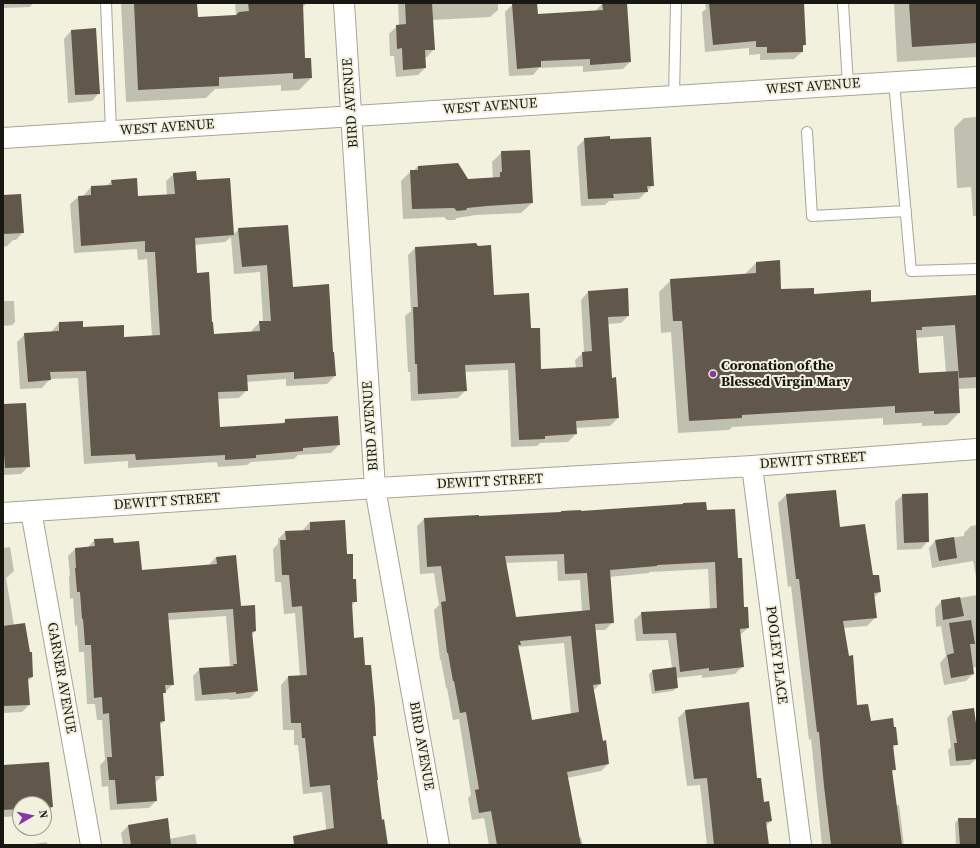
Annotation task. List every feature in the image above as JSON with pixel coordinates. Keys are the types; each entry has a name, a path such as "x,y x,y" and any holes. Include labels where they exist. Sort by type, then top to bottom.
{"street":[{"name":"BIRD AVENUE","path":"344,3 375,488 439,845"},
{"name":"WEST AVENUE","path":"3,138 977,76"},
{"name":"DEWITT STREET","path":"3,513 375,488 752,466 977,450"},
{"name":"POOLEY PLACE","path":"752,466 801,845"},
{"name":"GARNER AVENUE","path":"31,511 91,845"}],"lane":[{"path":"106,3 111,131"},
{"path":"674,96 676,3"},
{"path":"843,3 848,85"},
{"path":"894,82 911,271 977,269"},
{"path":"807,132 812,216 906,211"}],"building":[{"path":"134,3 197,3 198,17 236,15 239,12 249,11 248,3 303,3 305,58 311,58 312,78 293,79 293,73 219,77 219,86 138,90"},
{"path":"405,3 432,3 435,50 425,50 426,68 403,70 402,48 397,49 396,25 406,24"},
{"path":"537,3 538,14 603,10 602,3 627,3 631,62 590,65 590,59 541,61 541,67 517,69 512,4"},
{"path":"709,3 804,3 806,45 803,45 803,52 767,53 767,47 756,47 756,41 713,45"},
{"path":"909,3 977,3 977,43 912,47"},
{"path":"96,28 100,94 75,95 71,30"},
{"path":"610,136 610,139 651,137 654,186 647,186 648,192 613,194 614,198 588,199 584,138"},
{"path":"530,150 533,203 467,208 466,210 457,211 454,208 412,209 410,170 418,170 418,166 458,163 468,179 500,177 500,172 502,172 501,151"},
{"path":"196,171 197,180 230,178 234,235 195,238 197,273 209,272 214,334 260,331 259,321 271,321 267,265 242,267 238,228 288,225 293,287 329,284 336,376 294,379 294,372 247,375 248,391 218,392 220,427 285,423 285,419 338,416 340,445 303,448 303,451 256,455 256,458 225,460 225,455 136,460 135,454 91,456 86,371 50,372 51,380 28,382 24,333 59,331 59,322 83,321 83,327 124,325 124,337 160,335 155,252 145,252 145,241 81,246 78,196 91,195 91,186 112,185 111,180 137,178 138,196 175,194 173,173"},
{"path":"21,194 24,233 3,234 3,195"},
{"path":"476,243 478,246 491,245 494,295 529,293 531,328 540,328 541,369 583,367 582,352 592,351 588,291 628,288 629,316 608,317 612,378 616,377 619,418 576,421 577,434 545,436 545,439 519,440 515,363 465,365 467,391 418,394 417,364 415,364 413,307 418,307 415,247"},
{"path":"780,260 781,289 814,288 814,294 871,290 871,302 977,295 977,377 959,378 955,325 922,327 922,330 916,330 919,373 958,371 960,413 934,414 934,411 895,413 895,406 742,415 742,418 689,421 682,321 673,321 670,279 756,273 756,262"},
{"path":"26,403 30,467 5,468 3,404"},
{"path":"836,490 840,527 865,524 873,575 879,575 881,592 874,593 877,618 843,621 849,656 853,655 857,705 868,704 871,721 893,718 894,727 896,727 898,745 893,745 896,770 892,770 902,845 831,845 819,732 817,732 799,579 796,579 786,494"},
{"path":"928,493 929,542 904,543 902,494"},
{"path":"706,502 707,510 735,509 738,558 742,558 744,607 748,607 749,628 740,629 744,667 709,671 709,668 680,672 676,633 643,634 641,612 717,608 715,562 657,565 610,570 614,623 595,624 601,684 593,685 603,741 606,740 609,764 567,772 581,845 497,845 491,811 479,813 475,790 479,789 466,712 460,713 447,653 441,602 446,601 441,566 427,567 424,518 581,511","holes":["564,554 565,574 587,573 590,610 516,617 505,556","571,636 579,712 532,720 518,645 521,645 520,641"]},
{"path":"345,520 347,554 353,554 353,579 356,579 357,602 352,602 354,638 363,637 365,665 371,665 375,708 376,736 373,736 377,780 382,820 384,819 388,845 294,845 293,836 334,828 330,785 310,787 305,738 302,738 301,723 291,723 288,676 307,675 302,606 292,607 289,575 282,575 280,540 286,540 285,531 310,530 310,522"},
{"path":"954,537 957,558 939,561 935,540"},
{"path":"113,538 114,543 139,541 142,570 217,564 216,557 236,555 241,606 255,605 256,631 252,632 258,691 236,694 236,692 202,695 199,668 234,666 233,664 237,664 233,609 168,613 174,685 165,685 166,693 163,693 165,721 160,722 164,776 155,776 157,801 117,804 115,780 109,780 107,757 112,757 109,713 103,714 102,697 94,698 91,645 85,645 80,592 77,592 75,548 95,546 94,539"},
{"path":"960,597 964,616 943,620 941,600"},
{"path":"971,620 975,644 970,644 974,674 951,678 947,655 954,653 949,623"},
{"path":"25,623 30,652 32,652 33,677 28,678 30,705 3,706 3,626"},
{"path":"676,667 678,688 655,691 652,670"},
{"path":"749,702 757,778 761,778 764,802 769,801 772,821 766,822 769,845 714,845 707,778 694,779 685,710"},
{"path":"974,708 977,731 977,759 956,761 954,743 957,743 952,711"},
{"path":"49,762 53,807 52,796 12,796 12,809 3,810 3,765"},
{"path":"168,818 171,845 131,845 128,825"},
{"path":"958,818 977,818 977,845 960,845"}],"place":[{"name":"Coronation of the Blessed Virgin Mary","path":"713,374"}]}
